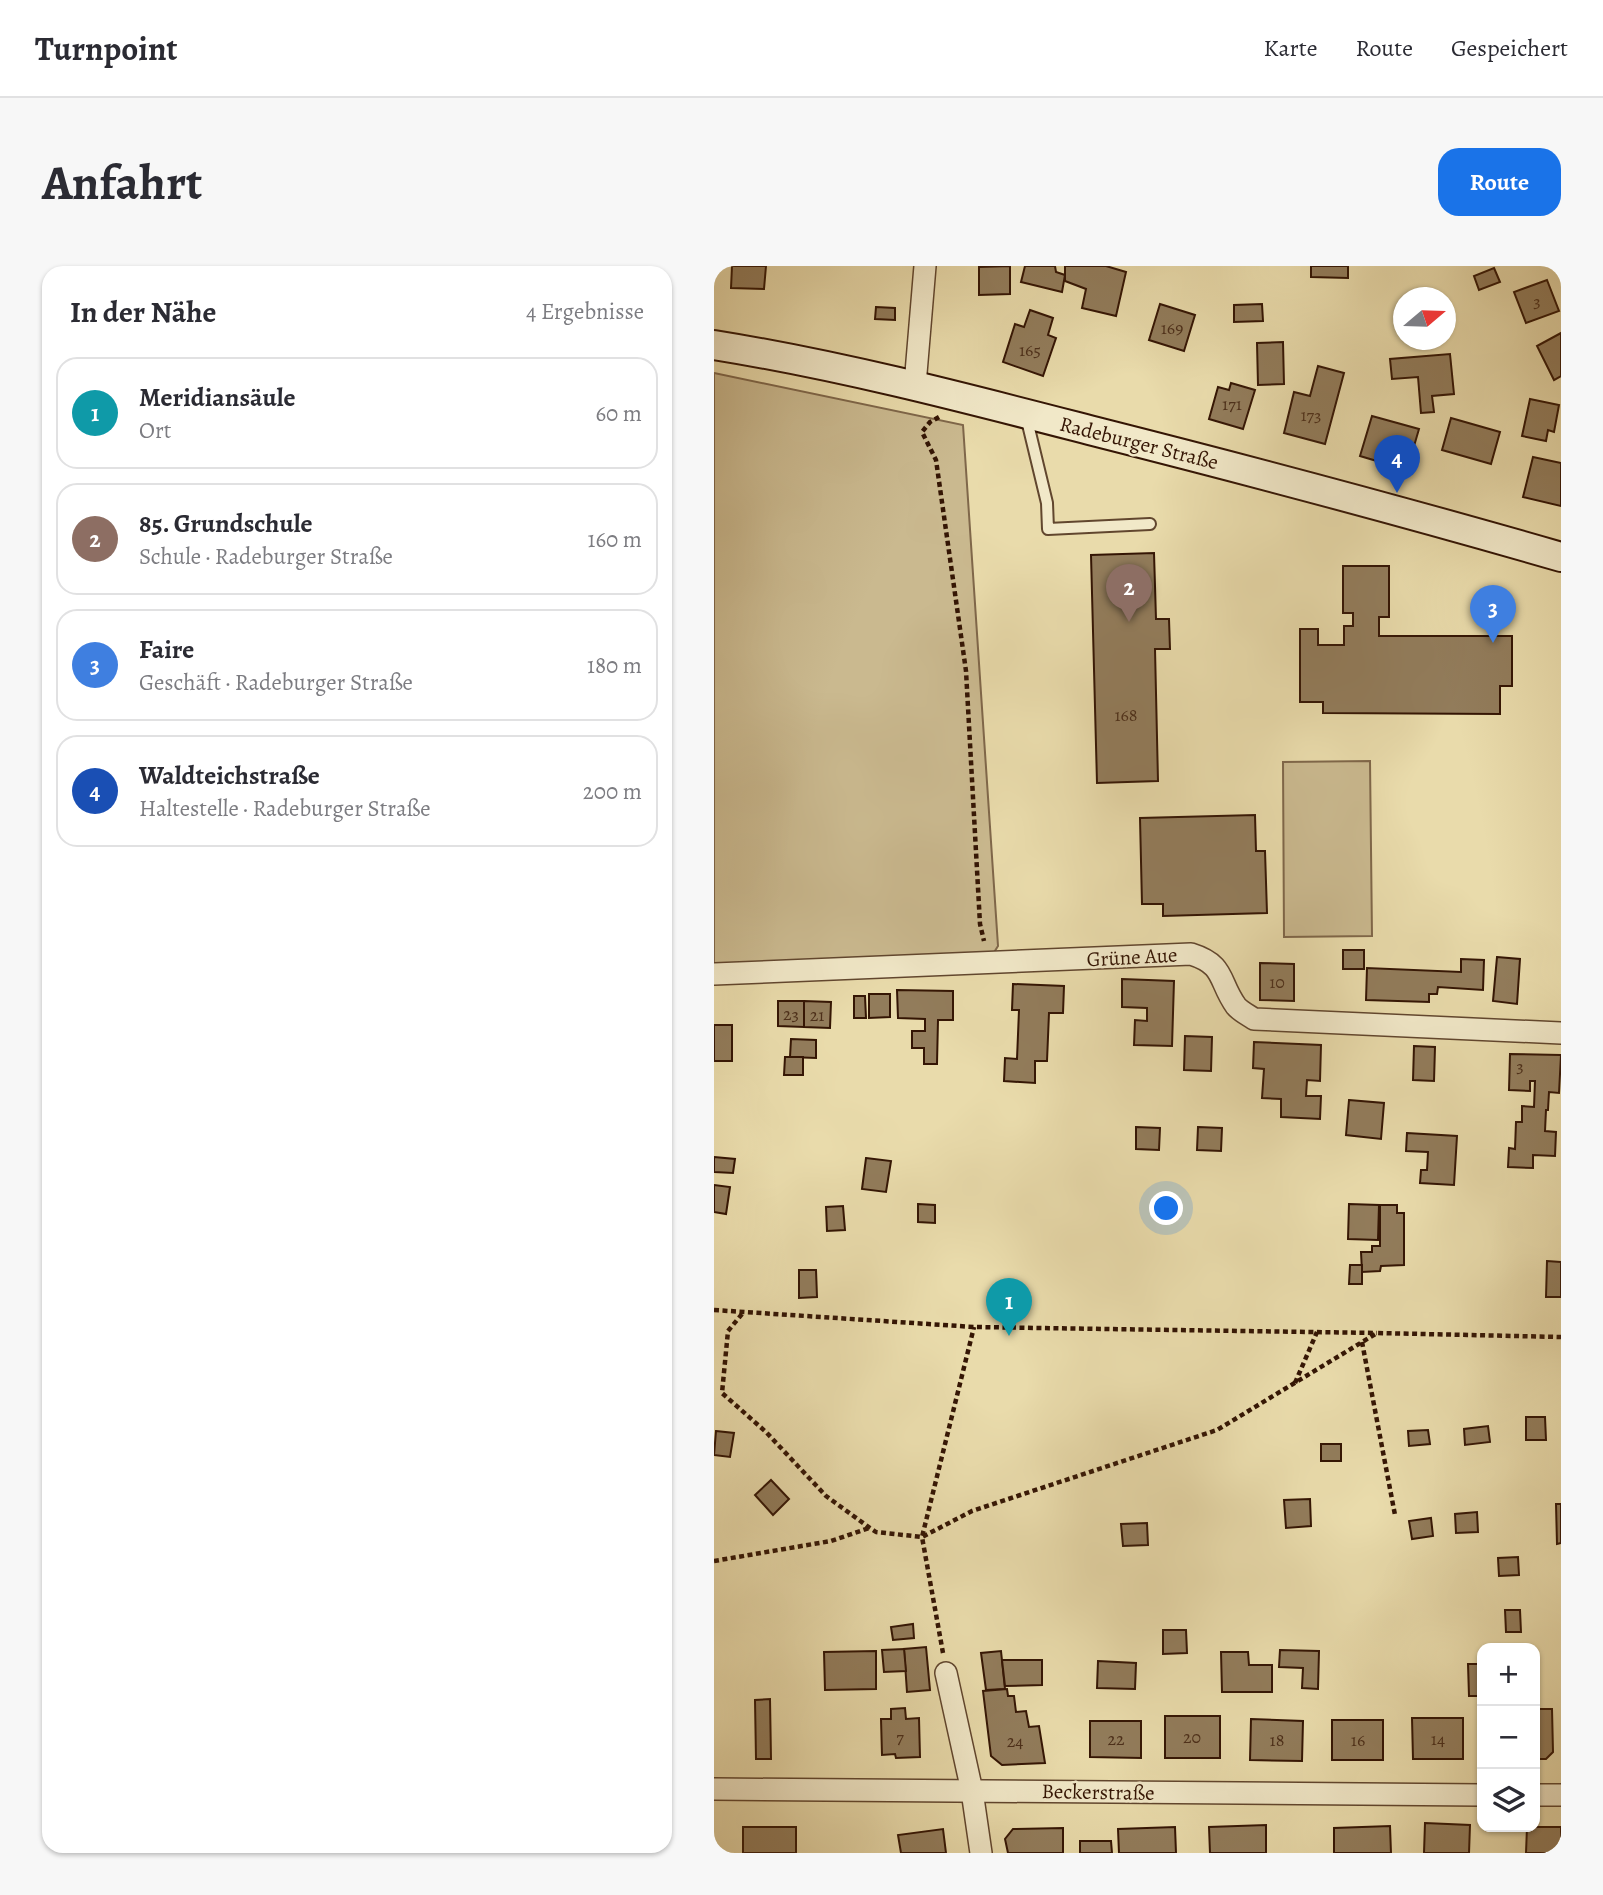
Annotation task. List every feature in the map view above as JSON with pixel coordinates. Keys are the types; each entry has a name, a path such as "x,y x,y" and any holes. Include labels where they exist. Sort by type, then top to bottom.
{"main road":[{"name":"Radeburger Straße","path":"714,345 820,363 915,385 1561,557"}],"street":[{"path":"915,385 925,266"},
{"name":"Grüne Aue","path":"714,974 1191,954 1209,959 1220,974 1237,1008 1254,1018 1561,1033"},
{"path":"946,1673 972,1791 981,1853"},
{"name":"Beckerstraße","path":"714,1789 1477,1795"},
{"path":"1540,1795 1561,1795"}],"lane":[{"path":"1025,413 1047,503 1048,528 1150,524"}],"path":[{"path":"945,413 930,422 922,432 936,460 959,616 966,671 980,924 992,963"},
{"path":"715,1310 743,1314 974,1327 1561,1337"},
{"path":"722,1393 728,1331 743,1314"},
{"path":"946,1673 922,1537 974,1327"},
{"path":"1294,1383 1317,1332"},
{"path":"714,1391 722,1393 766,1432 826,1496 870,1528 876,1532 922,1537 972,1511 1217,1430 1377,1333"},
{"path":"1362,1342 1395,1516"},
{"path":"714,1561 831,1541 870,1528"}],"shaded area":[{"path":"714,373 963,425 998,946 993,954 714,965"},
{"path":"1370,761 1372,936 1284,937 1283,762"}],"building":[{"path":"732,266 766,266 764,289 731,288"},
{"path":"1010,266 1010,294 979,295 979,267"},
{"path":"1025,266 1055,266 1056,272 1065,275 1062,292 1021,282"},
{"path":"1065,266 1106,266 1126,272 1116,316 1082,308 1086,289 1065,281"},
{"path":"1311,266 1348,266 1348,278 1311,277"},
{"path":"1494,268 1500,282 1479,290 1474,276"},
{"path":"1547,280 1559,311 1526,323 1514,292"},
{"path":"1160,304 1195,315 1184,351 1149,340"},
{"path":"1262,304 1263,321 1234,322 1234,305"},
{"path":"876,307 895,308 895,320 875,319"},
{"path":"1030,310 1053,318 1048,335 1056,338 1043,376 1003,362 1015,324 1024,327"},
{"path":"1561,333 1561,376 1554,380 1537,346"},
{"path":"1283,342 1284,384 1258,385 1257,343"},
{"path":"1450,354 1454,394 1432,396 1434,412 1421,413 1418,377 1392,379 1390,359"},
{"path":"1318,366 1344,373 1325,444 1284,433 1294,392 1310,396"},
{"path":"1231,383 1255,390 1243,429 1209,419 1218,387 1229,390"},
{"path":"1530,399 1559,405 1554,432 1548,430 1546,441 1522,436"},
{"path":"1372,416 1419,429 1407,470 1360,456"},
{"path":"1451,418 1500,432 1491,464 1442,450"},
{"path":"1533,457 1561,463 1561,506 1523,497"},
{"path":"1154,553 1156,619 1169,619 1170,649 1155,649 1158,781 1097,783 1091,555"},
{"path":"1343,566 1389,566 1389,617 1379,617 1379,636 1512,636 1512,686 1500,686 1500,714 1323,713 1323,702 1300,702 1300,629 1318,629 1318,645 1344,645 1344,626 1353,626 1353,613 1343,613"},
{"path":"1255,815 1256,851 1265,851 1267,913 1163,916 1163,904 1142,904 1140,818"},
{"path":"1343,950 1364,950 1364,969 1343,969"},
{"path":"1497,957 1520,959 1517,1004 1493,1001"},
{"path":"1461,959 1484,960 1483,990 1438,987 1437,994 1429,994 1429,1002 1366,1000 1367,968 1461,972"},
{"path":"1260,963 1294,964 1294,1001 1260,1000"},
{"path":"1122,979 1174,981 1172,1046 1134,1045 1135,1020 1147,1021 1147,1008 1122,1007"},
{"path":"1013,984 1064,986 1063,1013 1049,1013 1047,1061 1035,1061 1035,1083 1004,1081 1005,1058 1017,1059 1019,1010 1012,1010"},
{"path":"897,990 953,991 953,1020 938,1020 937,1064 924,1064 924,1048 912,1048 912,1031 925,1031 925,1019 898,1018"},
{"path":"869,994 890,994 890,1017 869,1018"},
{"path":"854,996 865,996 866,1018 854,1018"},
{"path":"778,1001 804,1001 804,1027 778,1026"},
{"path":"804,1001 831,1002 830,1028 804,1027"},
{"path":"714,1025 732,1025 732,1061 714,1061"},
{"path":"1185,1036 1212,1037 1211,1071 1184,1070"},
{"path":"791,1039 816,1040 816,1058 790,1057"},
{"path":"1254,1042 1321,1045 1320,1081 1307,1080 1306,1096 1321,1096 1320,1119 1281,1117 1281,1099 1262,1098 1264,1069 1253,1068"},
{"path":"1414,1046 1435,1047 1434,1081 1413,1080"},
{"path":"1510,1054 1561,1055 1559,1093 1549,1092 1546,1110 1545,1131 1556,1132 1555,1156 1533,1155 1533,1168 1508,1167 1509,1148 1515,1149 1516,1122 1522,1122 1522,1106 1534,1107 1535,1081 1530,1081 1530,1091 1509,1090"},
{"path":"785,1057 803,1057 803,1075 784,1075"},
{"path":"1349,1100 1384,1103 1381,1139 1346,1135"},
{"path":"1136,1127 1160,1128 1159,1150 1136,1149"},
{"path":"1198,1127 1222,1128 1221,1151 1197,1150"},
{"path":"1407,1133 1457,1136 1454,1185 1420,1183 1421,1170 1427,1170 1428,1152 1406,1151"},
{"path":"714,1157 735,1159 733,1173 714,1172"},
{"path":"866,1158 891,1161 886,1192 862,1189"},
{"path":"714,1185 730,1187 726,1214 714,1212"},
{"path":"918,1204 935,1205 935,1223 918,1222"},
{"path":"1349,1204 1379,1205 1378,1240 1348,1239"},
{"path":"1380,1205 1397,1205 1397,1213 1404,1213 1404,1265 1381,1266 1380,1271 1362,1272 1361,1252 1372,1252 1372,1246 1380,1246"},
{"path":"843,1206 845,1230 827,1231 826,1207"},
{"path":"1547,1261 1561,1262 1561,1297 1546,1297"},
{"path":"1350,1265 1362,1265 1362,1284 1349,1284"},
{"path":"799,1270 816,1270 817,1297 799,1298"},
{"path":"1526,1417 1545,1417 1546,1440 1526,1440"},
{"path":"1488,1426 1490,1442 1465,1445 1464,1429"},
{"path":"1428,1430 1430,1444 1409,1446 1408,1431"},
{"path":"716,1431 734,1433 730,1457 714,1455"},
{"path":"1321,1444 1341,1444 1341,1461 1321,1461"},
{"path":"771,1480 789,1499 773,1515 755,1495"},
{"path":"1310,1499 1311,1526 1286,1528 1284,1500"},
{"path":"1556,1504 1561,1504 1561,1543 1557,1544"},
{"path":"1477,1512 1478,1532 1456,1533 1455,1514"},
{"path":"1431,1518 1433,1536 1412,1539 1409,1521"},
{"path":"1147,1523 1148,1545 1123,1546 1121,1524"},
{"path":"1518,1557 1519,1575 1499,1576 1498,1558"},
{"path":"1505,1610 1520,1610 1521,1632 1506,1632"},
{"path":"913,1624 914,1638 893,1640 891,1627"},
{"path":"1163,1630 1186,1630 1187,1653 1163,1654"},
{"path":"926,1647 930,1690 907,1692 904,1649"},
{"path":"904,1649 906,1671 884,1672 882,1650"},
{"path":"1280,1650 1319,1651 1318,1689 1302,1688 1303,1668 1279,1667"},
{"path":"876,1651 876,1689 825,1690 824,1652"},
{"path":"1001,1651 1005,1689 986,1690 981,1653"},
{"path":"1221,1652 1248,1652 1249,1665 1272,1665 1272,1692 1222,1692"},
{"path":"1002,1660 1042,1660 1042,1685 1005,1686"},
{"path":"1098,1661 1136,1663 1135,1689 1097,1688"},
{"path":"1468,1664 1477,1664 1477,1696 1469,1696"},
{"path":"1007,1689 1008,1696 1014,1696 1016,1712 1026,1711 1029,1727 1039,1726 1045,1763 1002,1765 991,1756 983,1691"},
{"path":"770,1699 771,1759 756,1759 755,1700"},
{"path":"905,1708 906,1719 919,1718 920,1757 896,1758 895,1754 882,1755 881,1719 891,1719 891,1709"},
{"path":"1540,1709 1552,1709 1553,1752 1546,1759 1540,1759"},
{"path":"1165,1716 1220,1716 1220,1758 1165,1758"},
{"path":"1412,1718 1463,1718 1463,1759 1413,1759"},
{"path":"1251,1719 1303,1721 1302,1761 1250,1760"},
{"path":"1332,1720 1383,1720 1383,1760 1332,1760"},
{"path":"1090,1721 1141,1721 1141,1758 1090,1757"},
{"path":"1425,1823 1470,1825 1469,1853 1424,1853"},
{"path":"1266,1825 1266,1853 1210,1853 1209,1827"},
{"path":"1390,1826 1391,1853 1334,1853 1334,1828"},
{"path":"743,1827 796,1827 796,1853 743,1853"},
{"path":"1175,1827 1176,1853 1119,1853 1118,1829"},
{"path":"1540,1827 1561,1827 1561,1853 1526,1853 1527,1832 1540,1832"},
{"path":"1063,1828 1063,1853 1008,1853 1005,1839 1013,1829"},
{"path":"943,1829 946,1853 901,1853 898,1835"},
{"path":"1080,1841 1111,1841 1112,1853 1080,1853"}],"place":[{"name":"Waldteichstraße","path":"1397,493"},
{"name":"85. Grundschule","path":"1129,622"},
{"name":"Faire","path":"1493,643"},
{"name":"Meridiansäule","path":"1009,1336"}]}
